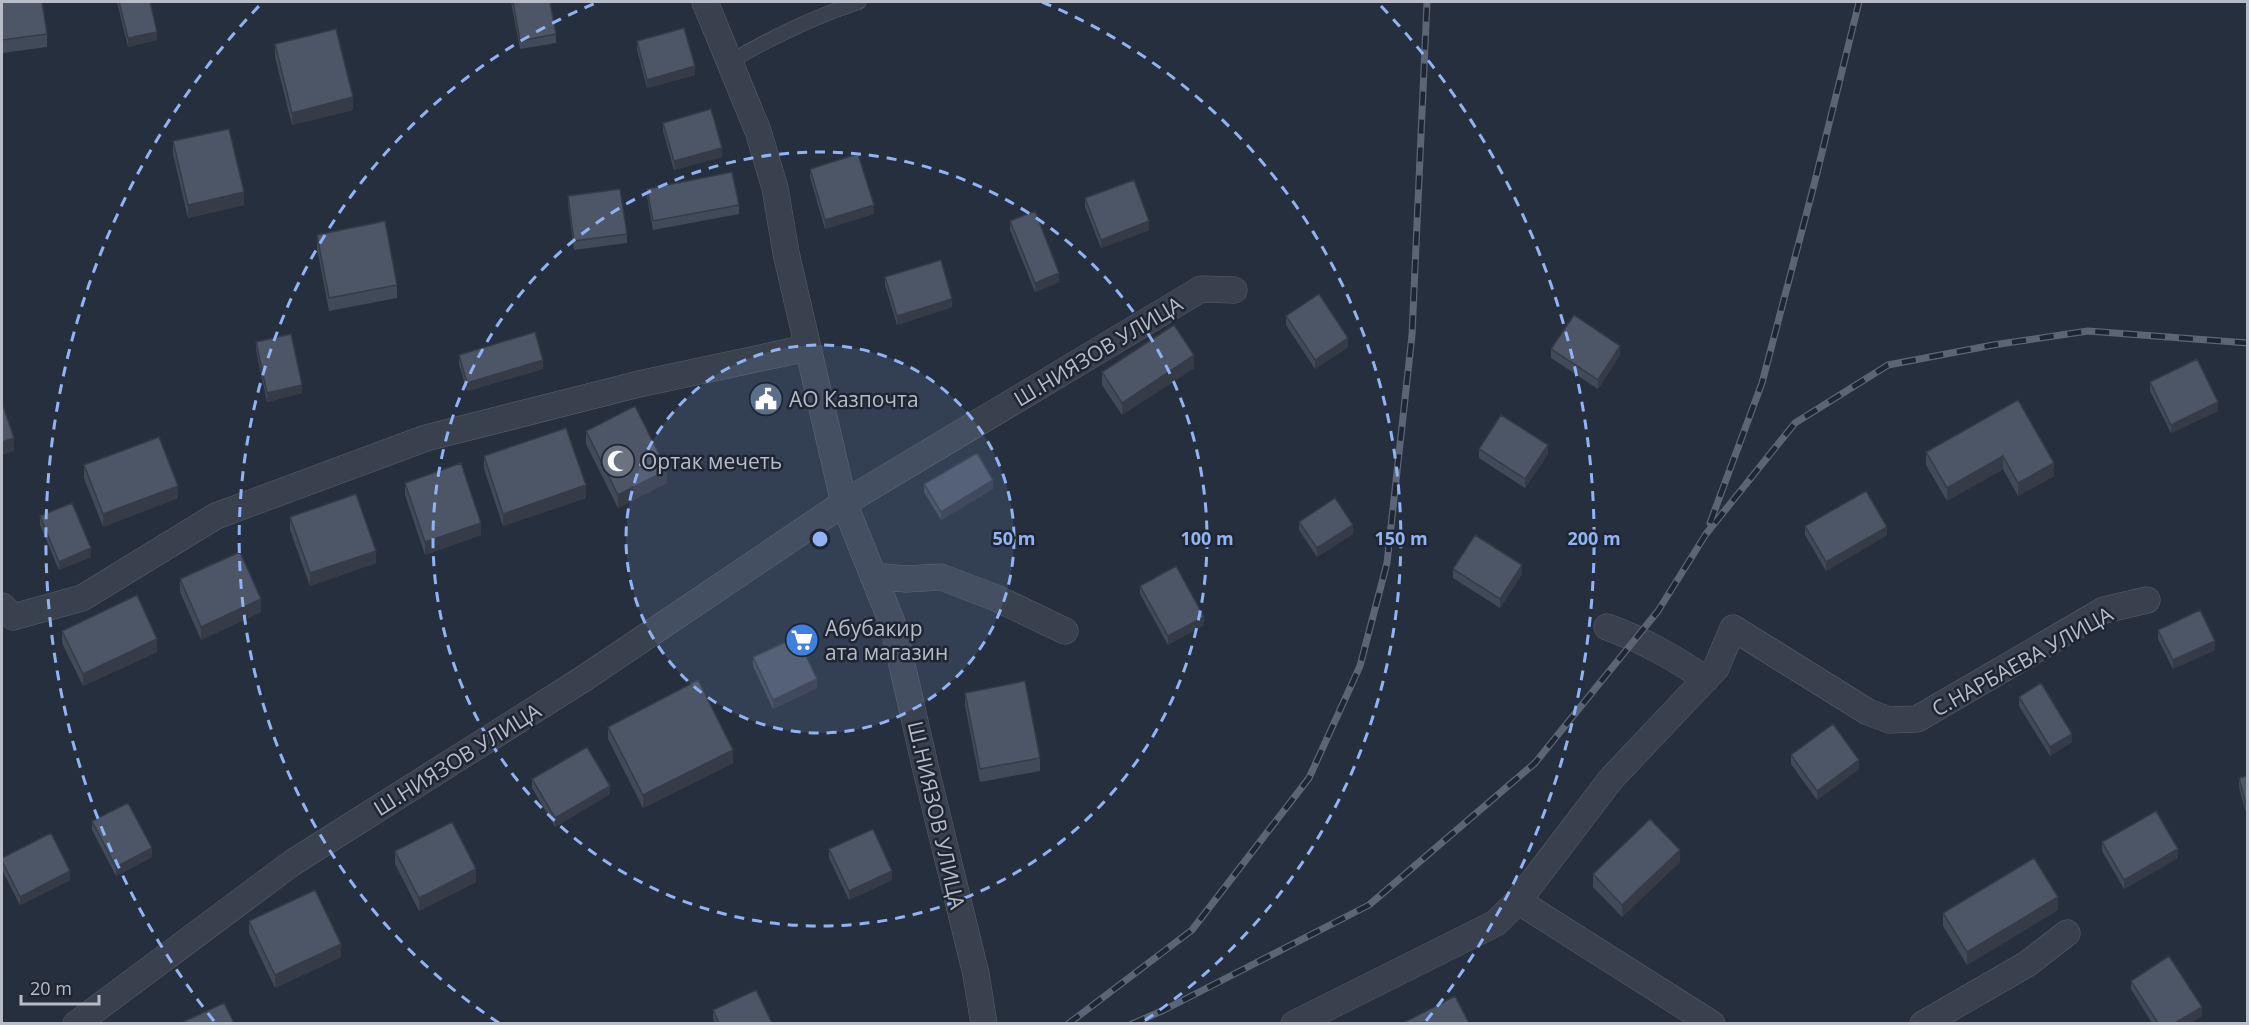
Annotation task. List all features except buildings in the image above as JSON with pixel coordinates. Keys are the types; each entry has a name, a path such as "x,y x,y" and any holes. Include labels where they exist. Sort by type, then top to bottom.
{"street":[{"name":"Ш.НИЯЗОВ УЛИЦА","path":"705,2 728,63 758,131 775,188 786,253 844,503 893,625 976,974 983,1023"},
{"name":"Ш.НИЯЗОВ УЛИЦА","path":"76,1023 292,863 583,679 844,503 1201,289 1234,290"},
{"path":"2,606 13,617 82,598 216,516 426,438 639,384 807,348"},
{"path":"873,576 906,579 941,577 996,598 1065,631"},
{"name":"С.НАРБАЕВА УЛИЦА","path":"1294,1023 1496,923 1518,901 1611,779 1716,668 1733,628 1868,712 1889,720 1917,719 2104,610 2147,600"},
{"path":"1607,627 1637,637 1662,650 1706,679"},
{"path":"1518,901 1712,1023"},
{"path":"1923,1023 2027,964 2067,933"}],"lane":[{"path":"728,63 755,46 824,14 859,2"}],"railway":[{"path":"1068,1024 1192,930 1309,778 1360,666 1387,563 1412,335 1427,2"},
{"path":"1710,523 1762,383 1859,2"},
{"path":"1132,1024 1164,1010 1369,905 1535,763 1658,611 1706,534 1795,423 1888,365 1993,345 2088,331 2248,343"}],"place":[{"name":"АО Казпочта","path":"766,399"},
{"name":"Ортак мечеть","path":"618,461"},
{"name":"Абубакир ата магазин","path":"802,640"}]}
